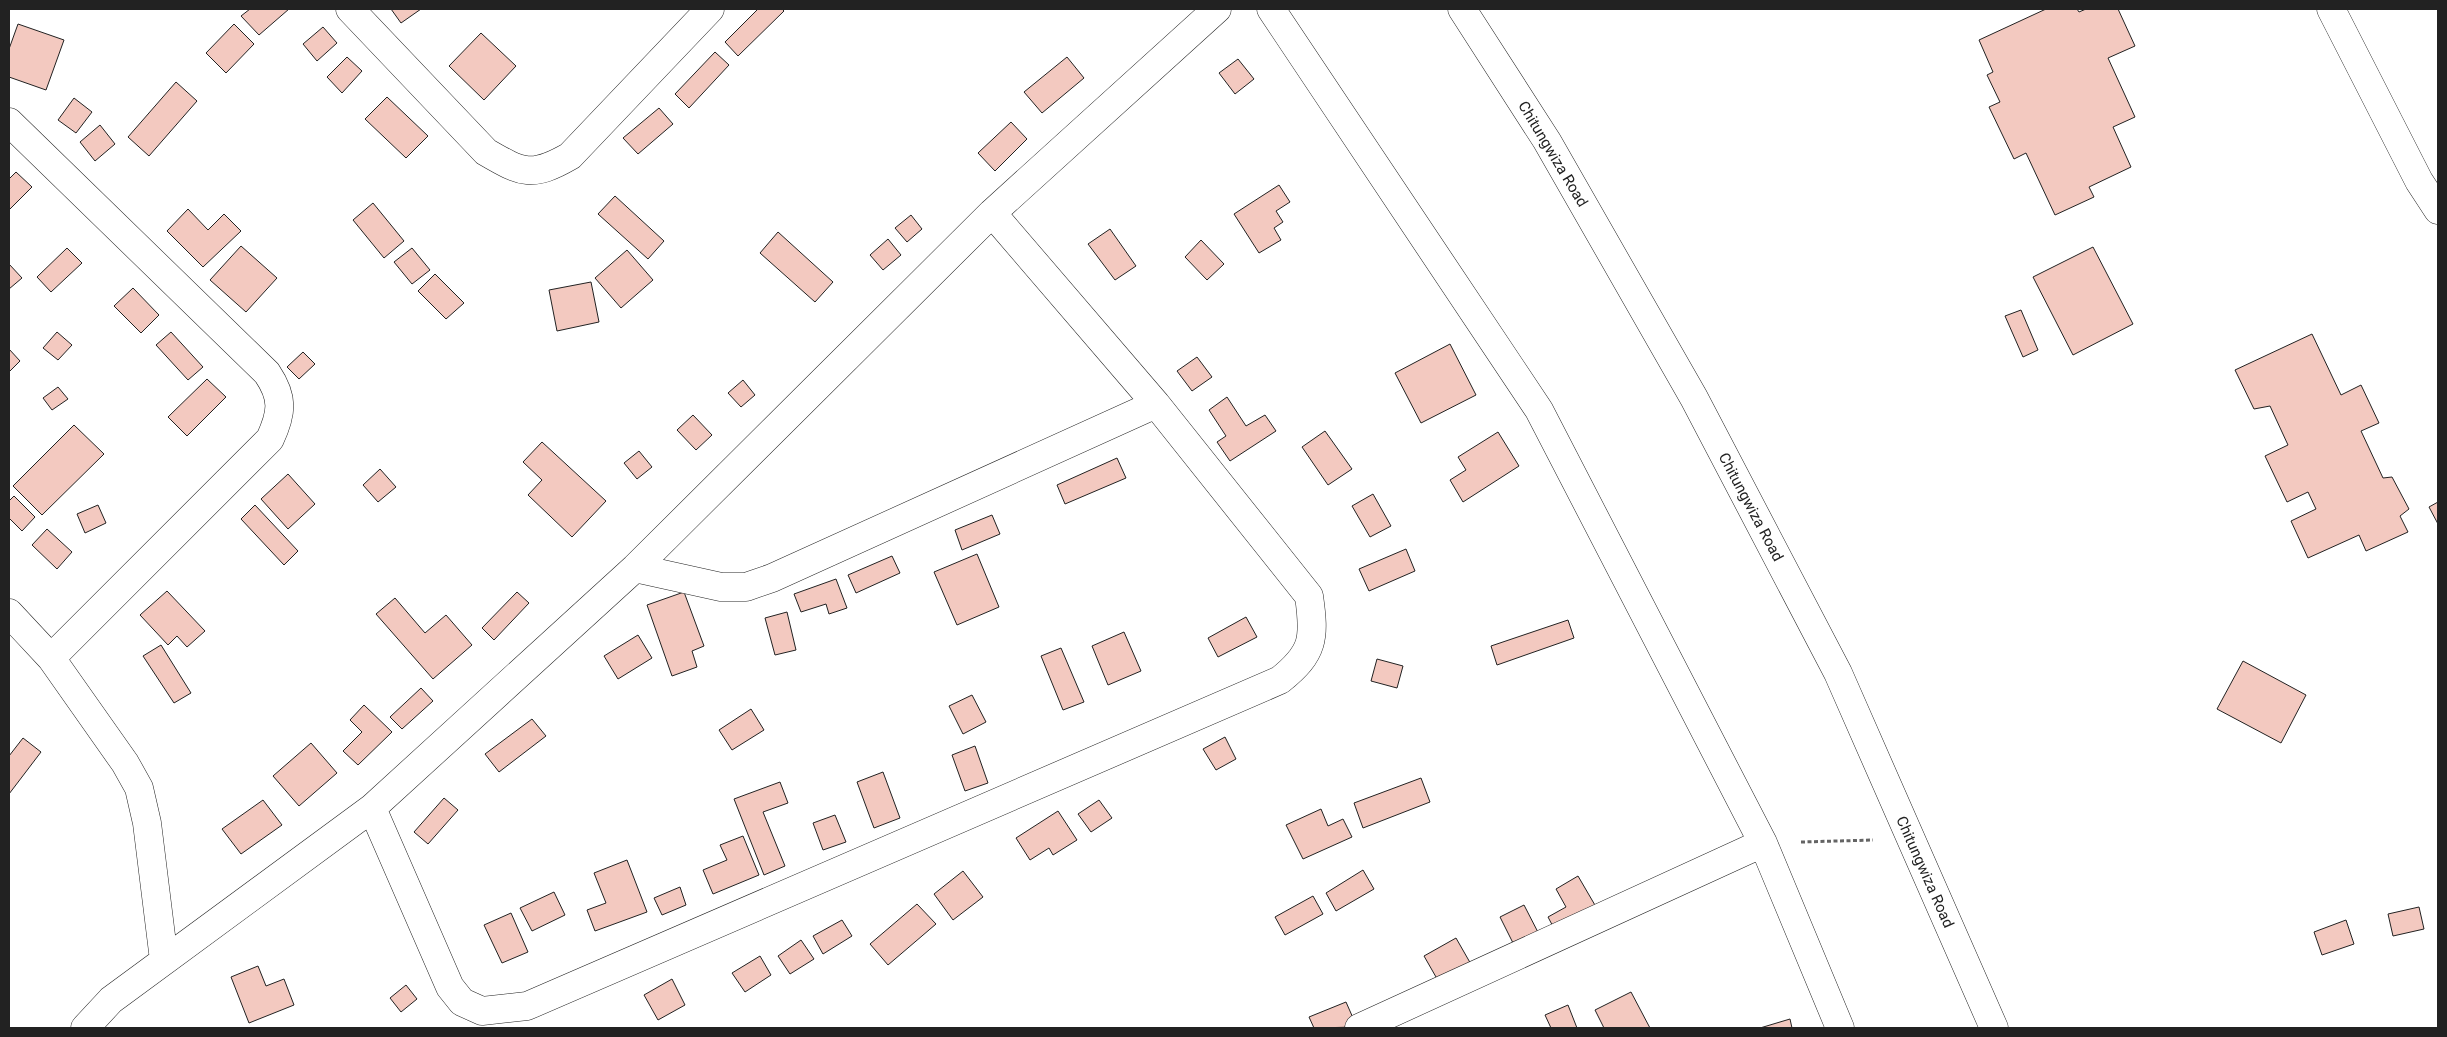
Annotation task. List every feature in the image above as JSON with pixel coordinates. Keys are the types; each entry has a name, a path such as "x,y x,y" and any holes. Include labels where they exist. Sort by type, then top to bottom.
{"street":[{"path":"350,9 486,152 508,165 528,171 548,168 570,156 710,9"},
{"path":"85,1028 111,1000 372,808 635,568 992,213 1217,9"},
{"path":"1271,9 1539,410 1763,843 1840,1028"},
{"name":"Chitungwiza Road","path":"1462,9 1547,141 1694,398 1838,673 1994,1028"},
{"path":"2331,9 2419,181 2438,210"},
{"path":"9,122 267,373 275,386 280,406 278,422 270,439 51,658"},
{"path":"372,808 450,987 462,1002 482,1010 527,1006 1280,680 1298,666 1307,649 1313,628 1309,596 1156,404 992,213"},
{"path":"635,568 721,587 746,587 772,578 1156,404"},
{"path":"9,613 51,658 125,763 139,788 147,823 164,960"},
{"path":"1359,1028 1763,843"}],"path":[{"path":"1763,843 1911,839"}],"building":[{"path":"250,9 289,9 259,35 241,16"},
{"path":"391,9 421,9 401,23"},
{"path":"758,9 782,9 784,11 738,56 725,42"},
{"path":"2046,9 2077,9 2079,12 2086,9 2118,9 2135,46 2108,58 2135,117 2113,127 2131,167 2089,187 2094,197 2055,215 2026,153 2014,159 1989,107 2000,102 1987,75 1993,72 1979,40"},
{"path":"18,24 64,40 46,90 9,77 9,49"},
{"path":"234,24 254,44 226,73 206,53"},
{"path":"323,27 337,43 317,61 303,44"},
{"path":"481,33 516,66 484,100 449,66"},
{"path":"715,52 729,65 689,108 675,94"},
{"path":"347,57 362,71 342,93 327,77"},
{"path":"1067,57 1084,78 1042,113 1024,92"},
{"path":"1238,59 1254,79 1235,94 1219,73"},
{"path":"176,82 197,101 149,156 128,137"},
{"path":"387,97 428,136 406,158 365,119"},
{"path":"74,98 92,112 76,133 58,120"},
{"path":"659,108 673,124 638,154 623,138"},
{"path":"1011,122 1027,139 995,171 978,153"},
{"path":"100,125 115,144 95,161 80,142"},
{"path":"16,172 32,187 9,210 9,179"},
{"path":"1279,185 1290,202 1276,211 1283,222 1274,228 1281,240 1259,253 1234,214"},
{"path":"615,196 664,241 648,259 598,214"},
{"path":"373,203 404,241 384,258 353,220"},
{"path":"188,209 208,230 224,214 241,231 203,267 167,231"},
{"path":"911,215 922,229 907,242 895,228"},
{"path":"1110,229 1136,266 1115,280 1088,244"},
{"path":"778,232 833,282 815,302 760,253"},
{"path":"888,239 901,255 883,270 870,255"},
{"path":"1201,240 1224,264 1207,280 1185,257"},
{"path":"241,246 277,278 246,312 210,280"},
{"path":"2093,247 2133,324 2073,355 2033,277"},
{"path":"67,248 82,263 51,292 37,277"},
{"path":"412,248 430,270 412,284 394,262"},
{"path":"627,250 653,280 621,308 595,278"},
{"path":"9,264 22,278 9,289"},
{"path":"435,274 464,303 446,319 418,291"},
{"path":"591,282 599,322 557,331 549,290"},
{"path":"133,288 159,315 141,333 114,306"},
{"path":"2021,310 2038,350 2023,357 2005,316"},
{"path":"57,332 72,345 58,360 43,348"},
{"path":"171,332 203,367 188,380 156,345"},
{"path":"2312,334 2341,395 2361,385 2379,423 2361,431 2383,478 2392,477 2409,509 2400,516 2408,532 2366,551 2359,535 2308,558 2291,521 2316,509 2308,492 2287,502 2265,456 2288,445 2270,406 2254,409 2235,370"},
{"path":"1450,344 1476,395 1421,423 1395,373"},
{"path":"9,349 20,361 9,372"},
{"path":"303,352 315,364 299,379 287,367"},
{"path":"1197,357 1212,377 1192,391 1177,371"},
{"path":"207,379 226,397 187,436 168,417"},
{"path":"743,380 755,395 741,407 728,393"},
{"path":"58,387 68,399 52,410 43,398"},
{"path":"1227,397 1246,426 1265,415 1276,431 1230,461 1217,442 1226,436 1209,410"},
{"path":"693,415 712,435 696,450 677,430"},
{"path":"74,425 104,454 42,515 13,486"},
{"path":"1325,431 1352,469 1328,485 1302,447"},
{"path":"1498,432 1519,466 1463,502 1450,480 1466,470 1458,457"},
{"path":"542,442 606,501 572,537 528,495 542,480 523,462"},
{"path":"639,451 652,467 637,479 624,463"},
{"path":"1117,458 1126,478 1065,504 1057,485"},
{"path":"380,469 396,487 378,502 363,485"},
{"path":"288,474 315,504 288,529 261,499"},
{"path":"1373,494 1391,526 1370,537 1352,506"},
{"path":"14,496 35,517 22,531 9,518 9,501"},
{"path":"2438,502 2438,524 2429,507"},
{"path":"98,505 106,523 85,533 77,514"},
{"path":"255,505 298,551 284,565 241,519"},
{"path":"992,515 1000,534 962,550 955,530"},
{"path":"47,529 72,552 57,569 32,545"},
{"path":"1406,549 1415,571 1369,591 1359,569"},
{"path":"977,554 999,607 957,625 934,572"},
{"path":"892,556 900,573 856,593 848,575"},
{"path":"836,579 847,608 829,614 826,604 801,612 794,594"},
{"path":"167,591 205,631 187,647 177,636 168,645 140,615"},
{"path":"517,592 529,603 494,640 482,628"},
{"path":"684,592 704,646 692,651 697,667 672,676 647,605"},
{"path":"395,598 425,633 446,615 472,645 433,679 376,614"},
{"path":"787,612 796,650 775,655 765,618"},
{"path":"1246,617 1257,637 1218,657 1208,638"},
{"path":"1568,620 1574,638 1497,665 1491,646"},
{"path":"1124,632 1141,671 1108,685 1092,646"},
{"path":"638,635 652,658 618,679 604,656"},
{"path":"161,645 191,693 174,703 143,656"},
{"path":"1061,648 1084,702 1063,710 1041,656"},
{"path":"1377,659 1403,666 1397,688 1371,681"},
{"path":"2243,661 2306,695 2281,743 2217,709"},
{"path":"421,688 433,701 402,729 390,717"},
{"path":"972,695 986,722 963,734 949,706"},
{"path":"364,705 392,732 358,765 343,751 362,732 350,720"},
{"path":"751,709 764,730 732,750 719,730"},
{"path":"532,719 546,736 499,772 485,754"},
{"path":"1225,737 1236,759 1216,770 1203,749"},
{"path":"23,738 41,752 9,794 9,756"},
{"path":"311,743 337,773 299,806 273,776"},
{"path":"975,746 988,783 965,791 952,755"},
{"path":"883,772 900,818 874,828 857,782"},
{"path":"1421,778 1430,802 1363,828 1354,803"},
{"path":"780,782 788,803 763,812 785,866 764,875 734,799"},
{"path":"444,798 458,810 428,844 414,832"},
{"path":"263,800 282,825 241,854 222,829"},
{"path":"1099,800 1112,818 1091,832 1078,814"},
{"path":"1321,809 1328,826 1343,819 1352,837 1303,859 1286,825"},
{"path":"1058,811 1077,840 1053,855 1049,848 1030,860 1016,838"},
{"path":"835,815 846,842 823,850 813,823"},
{"path":"743,836 759,875 713,894 703,870 727,860 720,845"},
{"path":"627,860 647,912 595,931 587,910 606,903 594,873"},
{"path":"1363,870 1374,889 1336,911 1326,893"},
{"path":"963,871 983,897 953,920 934,894"},
{"path":"1578,876 1599,912 1558,936 1548,917 1566,907 1556,889"},
{"path":"680,887 686,905 662,915 654,898"},
{"path":"554,892 565,915 532,931 520,908"},
{"path":"1313,896 1323,914 1285,935 1275,917"},
{"path":"917,904 936,924 888,965 870,944"},
{"path":"1524,905 1542,940 1518,953 1500,917"},
{"path":"2419,907 2424,929 2393,936 2388,914"},
{"path":"511,913 528,952 502,963 484,925"},
{"path":"842,920 852,936 823,954 813,936"},
{"path":"2346,920 2354,944 2322,955 2314,932"},
{"path":"1456,938 1472,966 1440,984 1424,956"},
{"path":"801,940 814,959 790,974 778,956"},
{"path":"760,956 771,975 745,992 732,973"},
{"path":"258,966 266,986 284,979 294,1005 249,1023 231,977"},
{"path":"672,979 685,1005 658,1020 644,995"},
{"path":"406,985 417,999 401,1012 390,998"},
{"path":"1631,992 1650,1028 1604,1028 1595,1010"},
{"path":"1346,1002 1357,1027 1314,1028 1309,1017"},
{"path":"1568,1005 1577,1028 1551,1028 1545,1015"},
{"path":"1790,1019 1792,1028 1760,1028"}]}
